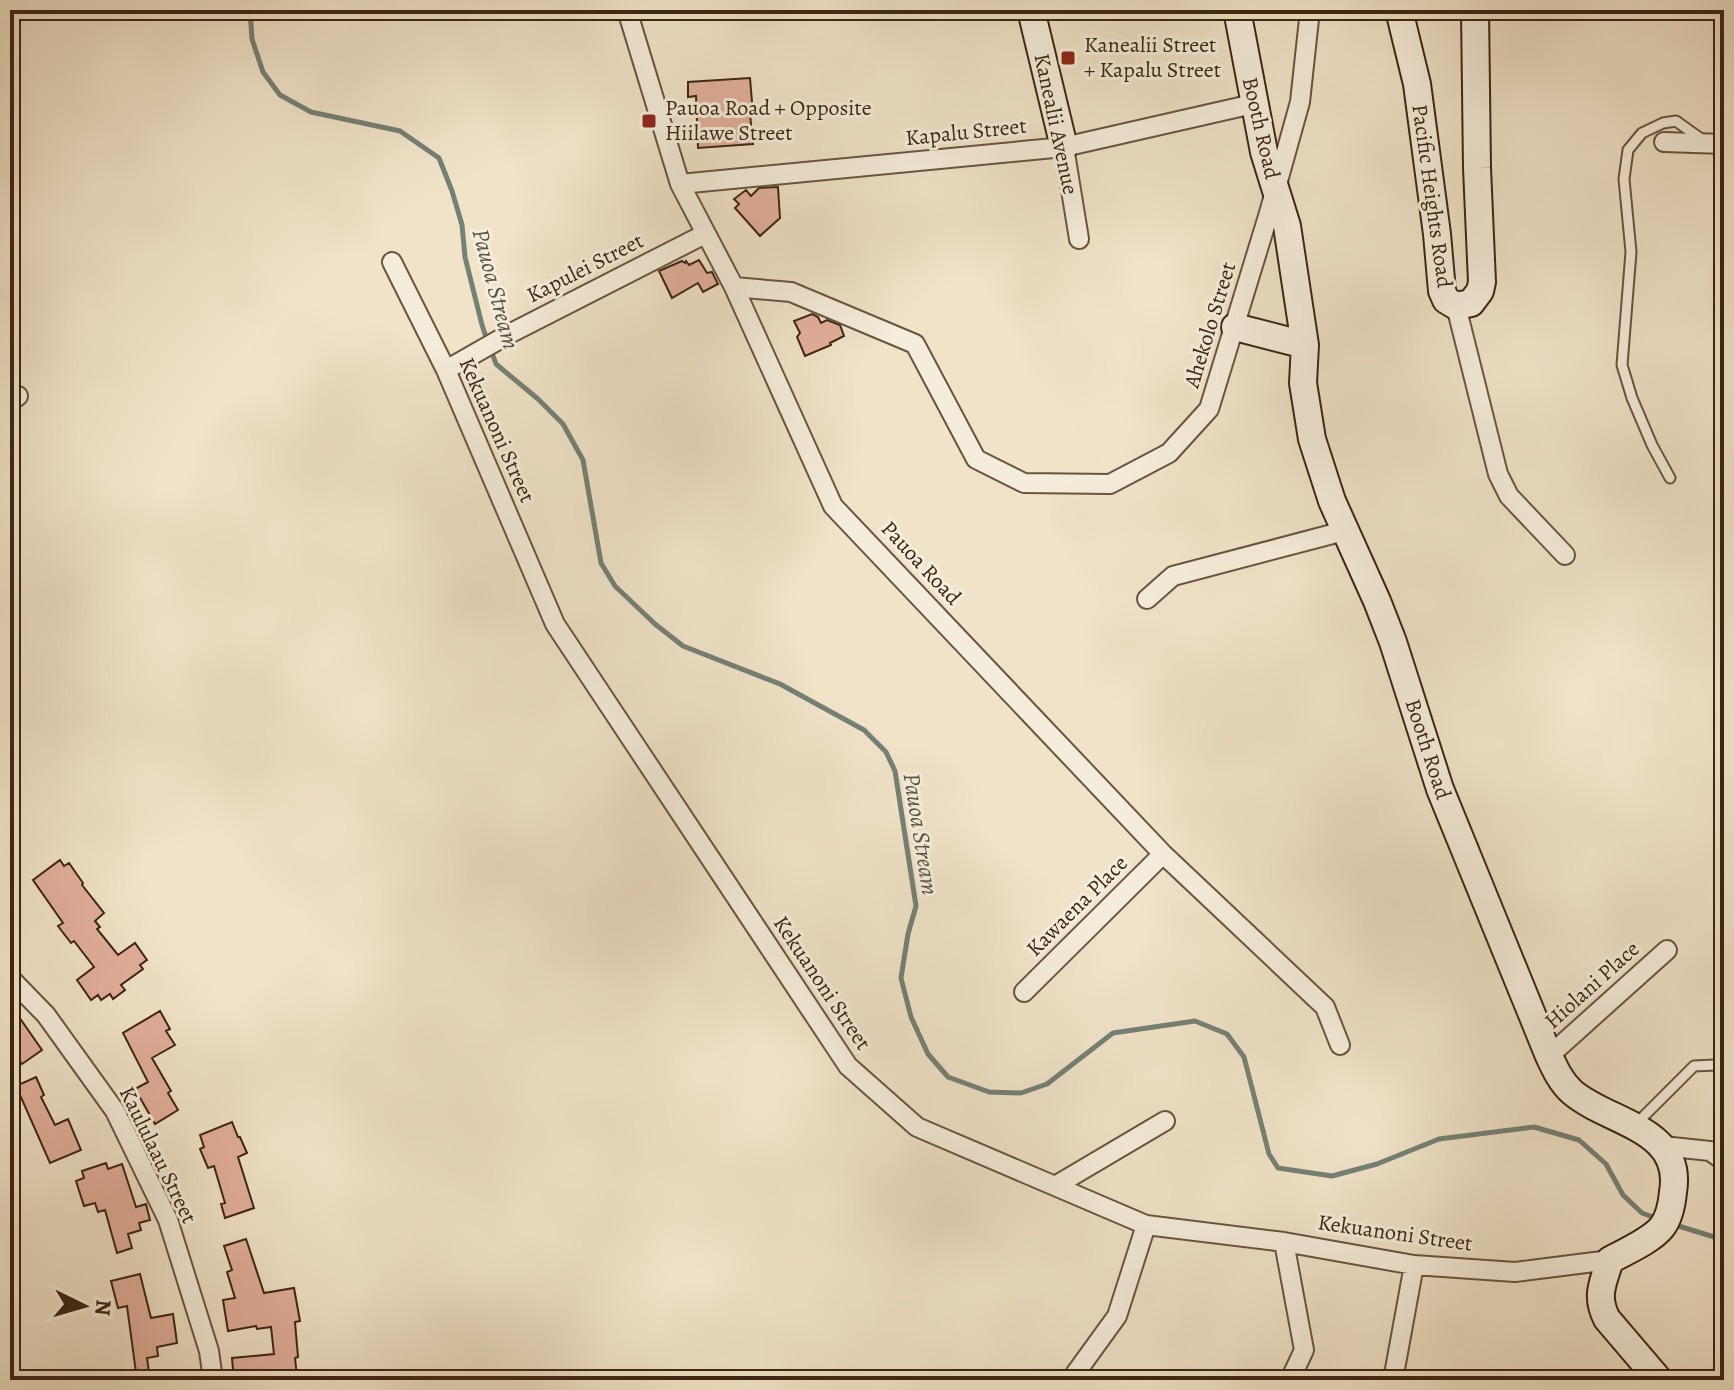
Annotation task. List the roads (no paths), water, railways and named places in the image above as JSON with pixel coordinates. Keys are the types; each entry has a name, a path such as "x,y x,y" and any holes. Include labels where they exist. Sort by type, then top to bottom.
{"street":[{"name":"Pauoa Road","path":"627,10 680,184 734,287 833,506 1163,854 1325,1007 1340,1045"},
{"name":"Kanealii Avenue","path":"1031,10 1064,147 1079,239"},
{"name":"Booth Road","path":"1237,10 1264,152 1287,226 1305,345 1303,383 1312,439 1332,501 1383,615 1440,789 1560,1079 1571,1092 1589,1104 1647,1133 1663,1146"},
{"name":"Ahekolo Street","path":"734,287 791,292 915,344 976,459 1024,483 1110,484 1169,453 1209,409 1300,102 1310,10"},
{"name":"Pacific Heights Road","path":"1399,10 1417,84 1442,291 1446,300 1456,306 1471,303 1480,291 1482,282 1475,10"},
{"name":"Kapalu Street","path":"680,184 1064,147 1253,104"},
{"path":"1664,142 1715,144"},
{"name":"Kapulei Street","path":"446,370 509,334 705,234"},
{"name":"Kekuanoni Street","path":"392,262 446,370 555,624 848,1066 917,1127 1146,1225 1284,1242 1414,1265 1515,1272 1610,1260"},
{"path":"1456,306 1498,474 1509,496 1565,555"},
{"path":"1235,327 1305,345"},
{"path":"1147,599 1173,576 1344,531"},
{"name":"Kawaena Place","path":"1024,992 1163,854"},
{"name":"Hiolani Place","path":"1549,1056 1667,950"},
{"name":"Kaululaau Street","path":"10,978 46,1015 115,1111 168,1220 209,1351 213,1380"},
{"path":"1055,1186 1165,1121"},
{"path":"1663,1146 1710,1151 1724,1161"},
{"path":"1659,1380 1607,1319 1600,1293 1610,1260 1663,1226 1673,1195 1674,1169 1663,1146"},
{"path":"1075,1374 1117,1316 1146,1225"},
{"path":"1284,1242 1304,1350 1290,1380"},
{"path":"1393,1380 1414,1265"}],"lane":[{"path":"1670,478 1637,410 1622,365 1631,252 1624,179 1628,150 1642,133 1663,123 1676,121 1715,144"},
{"path":"1634,1127 1694,1066 1715,1065 1724,1071"}],"waterway":[{"name":"Pauoa Stream","path":"250,10 252,39 263,72 280,95 311,112 400,131 439,158 462,225 465,257 487,340"},
{"name":"Pauoa Stream","path":"491,350 496,364 563,424 583,460 601,563 615,586 683,646 780,684 864,730 886,752 895,771 916,906 901,978 911,1017 928,1054 948,1077 989,1092 1021,1093 1047,1084 1113,1033 1195,1021 1227,1034 1244,1057 1269,1154 1278,1168 1332,1176 1377,1164 1439,1139 1534,1127 1579,1140 1606,1164 1623,1195 1642,1213 1658,1219"},
{"name":"Pauoa Stream","path":"1672,1224 1724,1240"}],"place":[{"name":"Kanealii Street + Kapalu Street","path":"1068,58"},
{"name":"Pauoa Road + Opposite Hiilawe Street","path":"649,121"}]}
